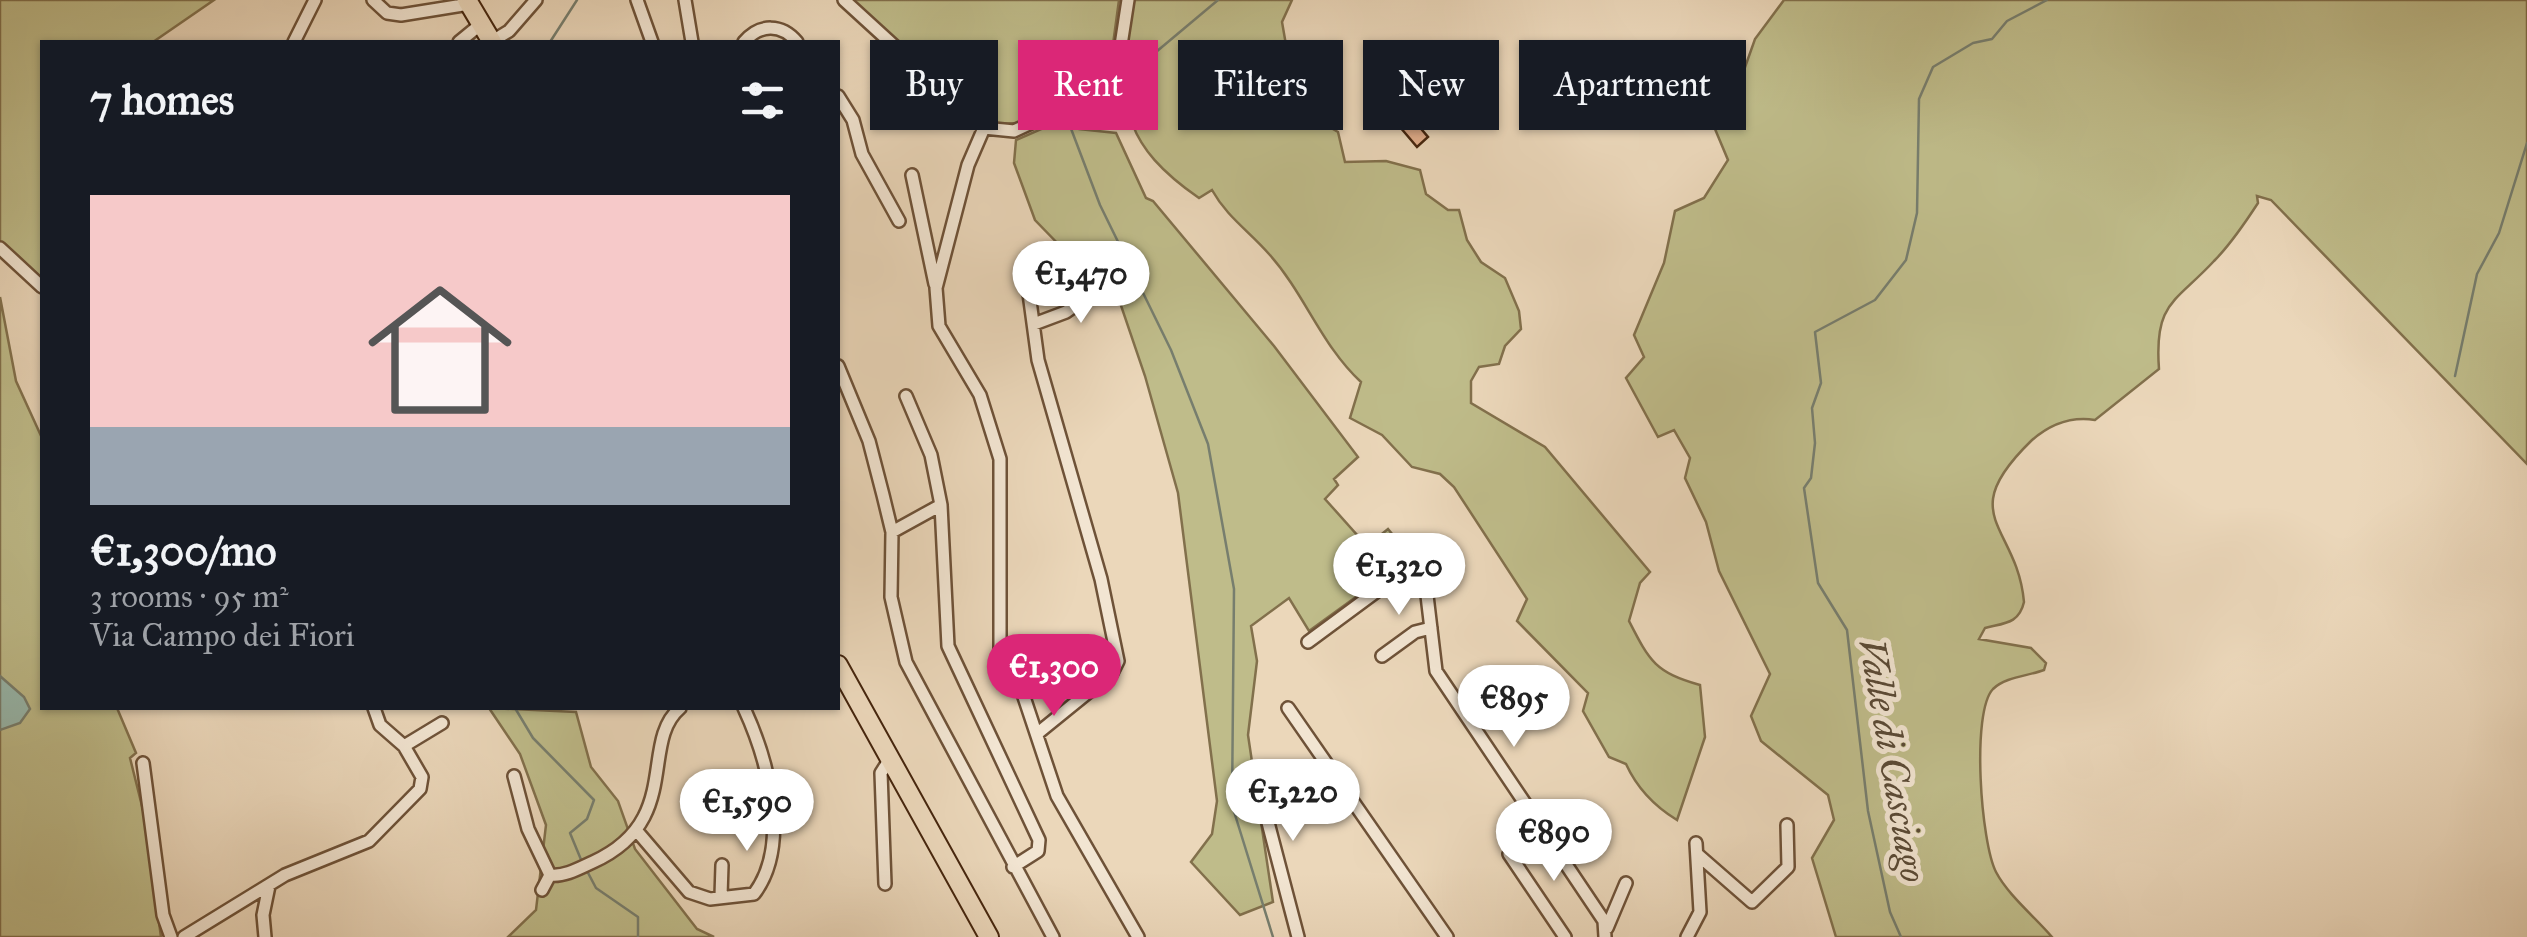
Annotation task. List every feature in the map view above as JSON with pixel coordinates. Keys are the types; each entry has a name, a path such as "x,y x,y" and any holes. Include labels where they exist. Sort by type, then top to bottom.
{"main road":[{"path":"468,2 491,40"},
{"path":"840,669 989,937"}],"street":[{"path":"295,40 315,0"},
{"path":"373,0 386,14 468,2"},
{"path":"495,40 509,31 536,0"},
{"path":"637,0 651,40"},
{"path":"685,0 692,40"},
{"path":"844,0 888,40"},
{"path":"998,129 1014,131 1115,84 1128,0"},
{"path":"461,40 481,24"},
{"path":"746,40 756,31 773,27 788,30 796,40"},
{"path":"840,99 853,120 862,154 899,221"},
{"path":"936,288 968,164 983,130"},
{"path":"912,174 940,326 980,395 996,442 1001,493 1000,656 1023,694 1057,796 1138,937"},
{"path":"0,248 40,285"},
{"path":"1026,264 1038,360 1101,579 1118,661 1098,685 1038,733"},
{"path":"1034,324 1066,312 1104,285"},
{"path":"840,371 868,441 892,532 892,597 906,662 1053,937"},
{"path":"906,396 931,455 941,506 948,646 1040,844 1035,853 1013,867"},
{"path":"892,532 941,506"},
{"path":"1308,642 1420,560 1428,571 1436,671 1606,933"},
{"path":"1382,656 1415,632 1431,628"},
{"path":"1288,708 1447,937"},
{"path":"184,937 269,886 369,841 422,784 404,746 380,726 375,710"},
{"path":"550,875 592,862 643,822 658,778 666,733 679,710"},
{"path":"636,830 689,892 710,899 754,894 771,844 773,794 762,746 745,710"},
{"path":"404,746 442,723"},
{"path":"885,884 882,773 890,759"},
{"path":"144,763 163,915 171,937"},
{"path":"1298,937 1265,811 1271,802 1329,766"},
{"path":"514,776 528,829 550,875"},
{"path":"1688,937 1700,912 1697,849 1752,902 1788,866 1787,824"},
{"path":"1510,854 1565,937"},
{"path":"721,896 722,865"},
{"path":"542,890 550,875"},
{"path":"1606,933 1626,883"},
{"path":"265,937 263,915 269,886"}],"shaded area":[{"path":"0,0 214,0 156,40 40,40 40,278 0,242"},
{"path":"851,0 1119,0 1114,40 1018,40 1018,123 998,124 998,40 896,40"},
{"path":"1125,0 1292,0 1282,22 1285,40 1178,40 1178,130 1335,130 1345,162 1386,161 1420,170 1426,194 1448,210 1459,210 1467,240 1481,262 1505,278 1519,311 1521,329 1505,346 1499,364 1479,367 1471,381 1471,403 1545,447 1650,572 1640,583 1629,621 1656,664 1700,685 1705,737 1677,820 1647,796 1626,764 1609,757 1583,711 1588,693 1517,621 1527,599 1454,487 1440,474 1412,467 1382,435 1350,418 1361,382 1335,352 1282,269 1212,190 1199,198 1170,176 1150,154 1135,130 1158,130 1158,40 1124,40"},
{"path":"1784,0 2527,0 2527,464 2271,200 2257,196 2258,203 2232,240 2164,316 2158,347 2159,369 2095,420 2069,420 2038,435 2008,467 1996,487 1996,521 2019,576 2024,602 2014,619 1985,628 1979,639 2031,648 2046,663 2044,670 1998,685 1986,702 1980,749 1986,834 2001,881 2052,937 1836,937 1812,858 1834,820 1828,795 1761,741 1751,716 1770,674 1719,571 1706,522 1685,478 1690,458 1674,430 1658,437 1626,378 1644,357 1634,335 1664,263 1675,211 1704,198 1728,160 1715,130 1746,130 1746,64 1755,39"},
{"path":"1039,130 1116,133 1146,198 1153,201 1274,346 1358,457 1334,479 1338,485 1325,499 1367,546 1388,529 1411,557 1309,631 1289,598 1251,626 1257,661 1248,735 1273,902 1240,915 1191,862 1212,834 1217,801 1178,493 1145,376 1112,279 1091,260 1066,252 1035,220 1014,163 1016,140"},
{"path":"0,297 16,381 40,434 40,710 118,710 136,753 130,758 145,818 161,937 0,937"},
{"path":"490,710 576,712 591,767 618,801 635,849 697,929 714,937 508,937 536,910 546,825 520,754"}],"water":[{"path":"0,676 24,697 30,709 20,723 0,730"}],"building":[{"path":"1402,130 1422,130 1428,137 1417,147"}],"waterway":[{"path":"551,40 577,0"},
{"path":"1158,50 1218,0"},
{"name":"Valle di Casciago","path":"1901,937 1890,912 1868,811 1847,630 1818,583 1804,488 1811,478 1815,443 1812,408 1821,383 1815,332 1875,300 1906,260 1917,213 1919,99 1933,67 1973,43 1992,39 2007,21 2047,0"},
{"path":"1072,130 1100,205 1171,350 1208,444 1234,589 1232,805 1273,937"},
{"path":"2455,376 2477,274 2499,233 2527,143"},
{"path":"516,710 533,738 594,800 587,819 570,833 582,862"},
{"path":"586,869 596,888 638,917 638,937"}]}
